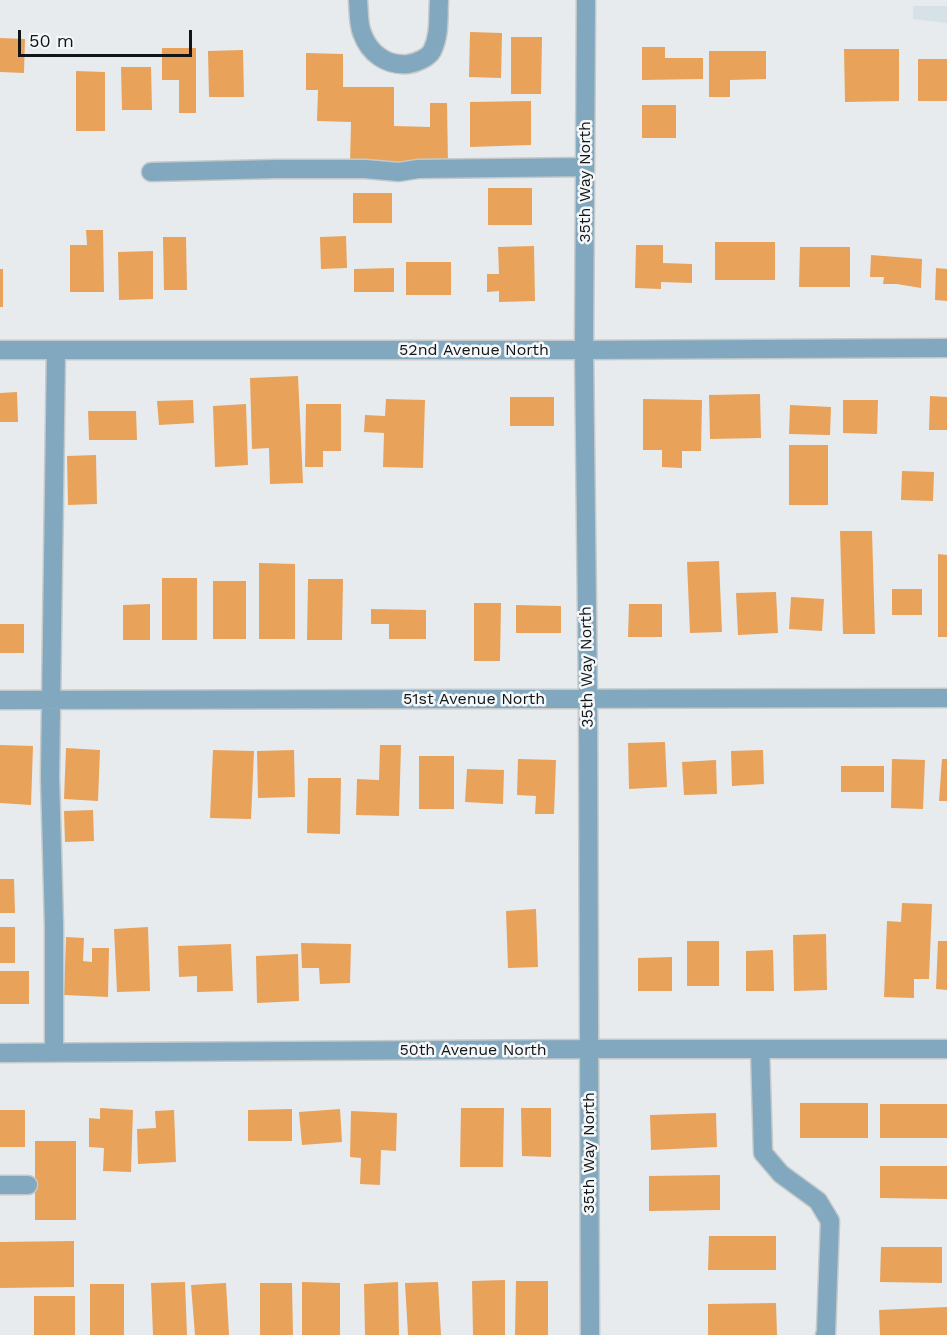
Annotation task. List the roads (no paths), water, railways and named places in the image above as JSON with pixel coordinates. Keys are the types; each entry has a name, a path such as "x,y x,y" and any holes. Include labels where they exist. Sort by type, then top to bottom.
{"street":[{"path":"358,0 361,31 368,46 381,59 396,65 414,63 430,54 436,41 439,0"},
{"name":"35th Way North","path":"586,0 584,350 588,699 590,1335"},
{"path":"151,172 276,169 365,169 399,172 418,169 585,167"},
{"name":"52nd Avenue North","path":"0,350 947,348"},
{"path":"54,1053 54,914 50,777 56,350"},
{"name":"51st Avenue North","path":"0,700 947,698"},
{"path":"760,1049 762,1153 781,1174 818,1201 830,1221 825,1335"},
{"name":"50th Avenue North","path":"0,1053 947,1049"},
{"path":"0,1185 28,1185"}]}
